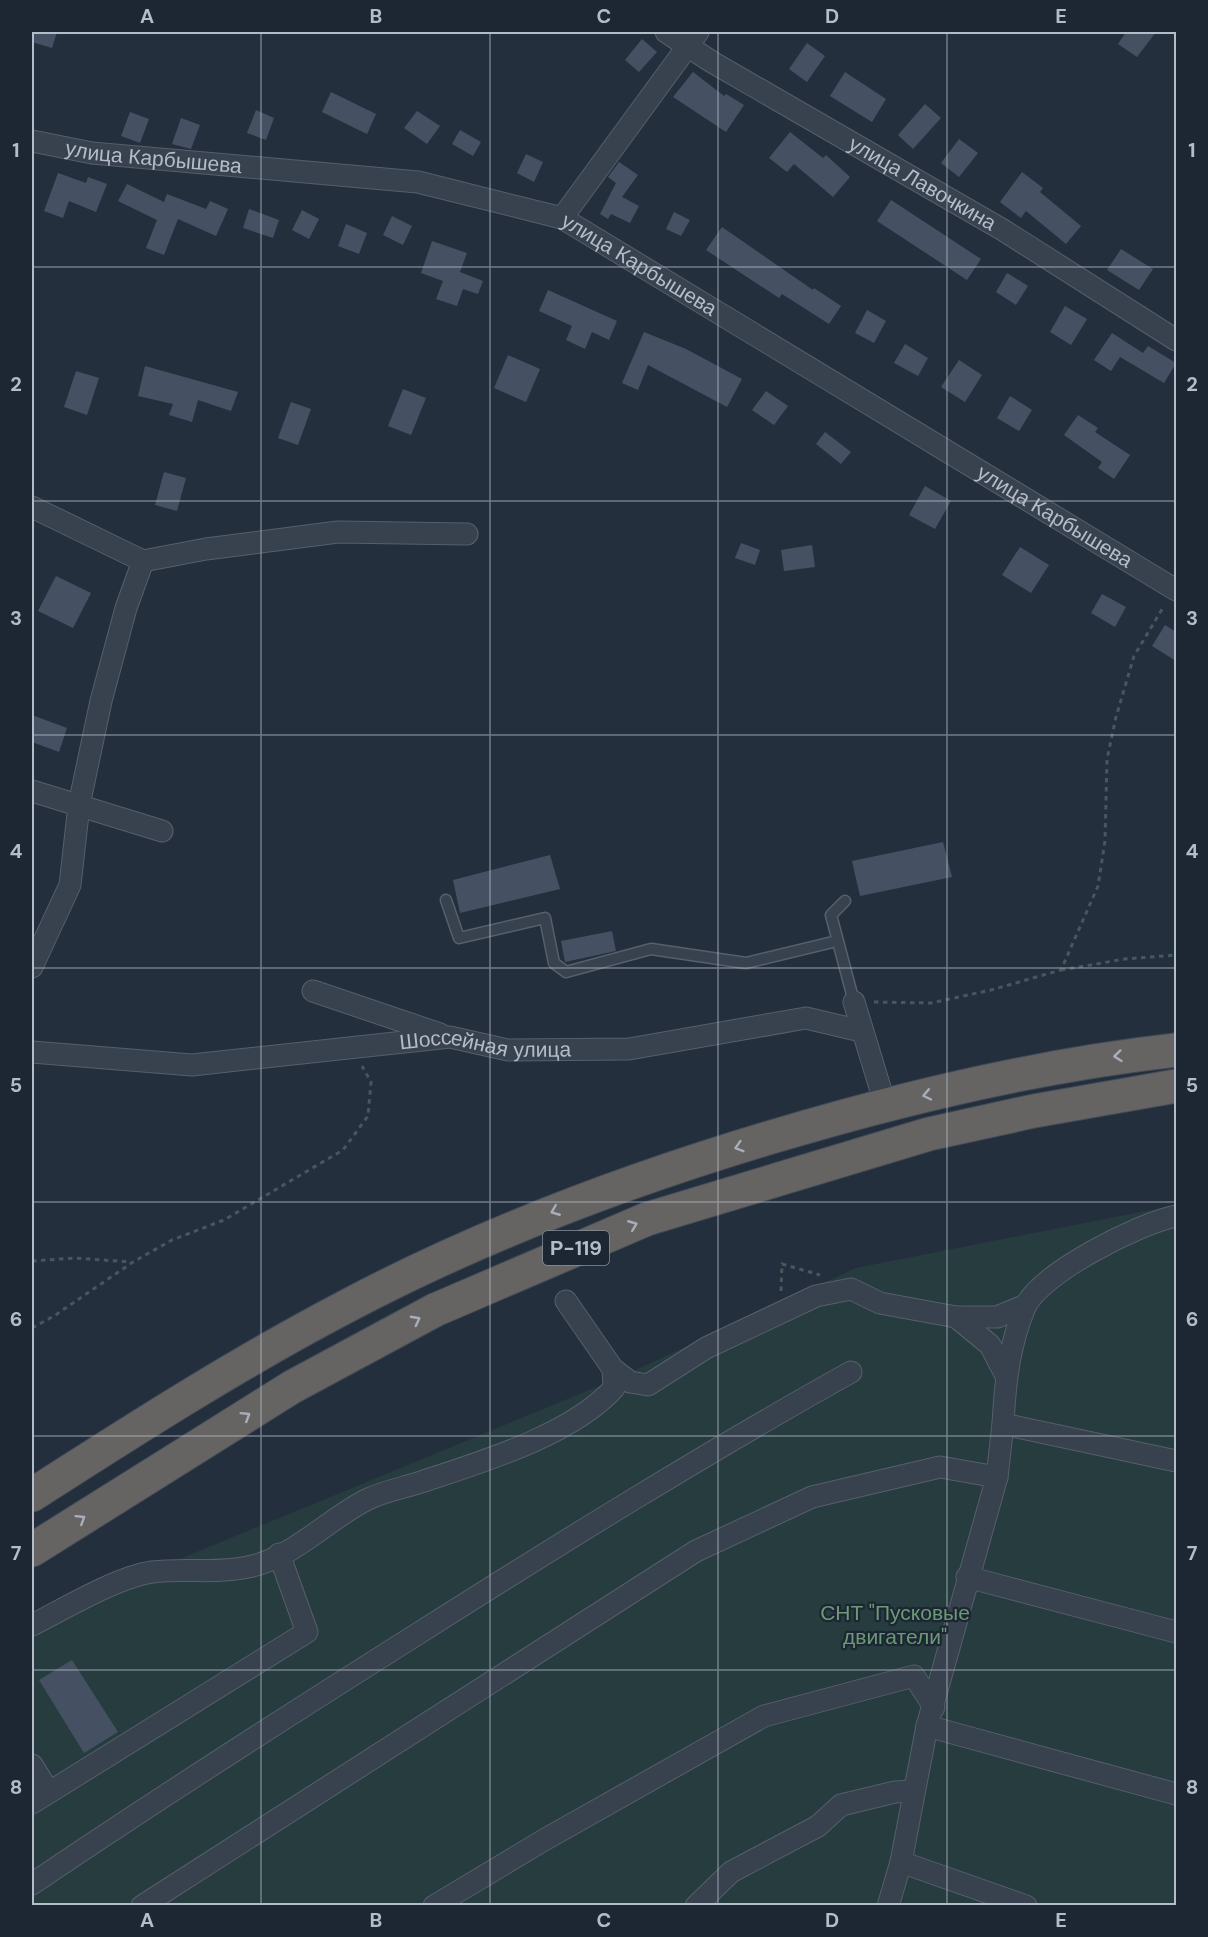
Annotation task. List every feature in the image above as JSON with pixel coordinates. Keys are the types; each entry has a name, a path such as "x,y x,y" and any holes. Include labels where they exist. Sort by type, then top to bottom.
{"highway":[{"name":"Р-119","path":"32,1495 229,1372 348,1305 473,1245 607,1190 715,1154 885,1104 1092,1059 1176,1050"},
{"name":"Р-119","path":"32,1550 313,1376 435,1310 647,1219 930,1134 1034,1111 1176,1086"}],"street":[{"name":"улица Лавочкина","path":"666,32 692,38 1176,340"},
{"path":"562,218 692,38"},
{"name":"улица Карбышева","path":"32,141 92,153 418,182 562,218 1176,590"},
{"path":"32,507 143,561 206,549 338,532 467,534"},
{"path":"32,967 70,885 79,805 104,689 126,608 143,561"},
{"path":"32,791 162,831"},
{"path":"313,991 450,1037"},
{"path":"854,1002 885,1104"},
{"name":"Шоссейная улица","path":"32,1052 192,1065 450,1037 508,1050 629,1049 806,1018 861,1031"},
{"path":"566,1301 613,1369 630,1382 648,1385 706,1348 807,1300 851,1289 880,1303 956,1317 997,1317 1026,1305 1057,1274 1102,1245 1176,1216"},
{"path":"888,1905 901,1862 913,1791 930,1717 997,1477 1003,1424 1005,1374 1026,1305"},
{"path":"956,1317 990,1345 1005,1374"},
{"path":"32,1625 97,1592 151,1572 207,1571 249,1567 279,1554 367,1500 468,1467 532,1442 604,1399 614,1388 613,1369"},
{"path":"32,1884 165,1794 549,1551 731,1438 851,1371"},
{"path":"1003,1424 1176,1461"},
{"path":"142,1905 696,1551 812,1497 940,1467 997,1477"},
{"path":"32,1765 40,1797 307,1632 279,1554"},
{"path":"968,1578 1176,1632"},
{"path":"434,1905 764,1716 914,1676 930,1717"},
{"path":"930,1717 1176,1794"},
{"path":"696,1905 732,1872 818,1826 842,1805 895,1792 913,1791"},
{"path":"901,1862 1026,1905"}],"lane":[{"path":"446,900 459,938 545,918 554,963 567,972 651,949 746,963 837,941"},
{"path":"845,900 831,915 854,1002"}],"path":[{"path":"1061,970 1098,886 1105,841 1107,759 1134,656 1176,590"},
{"path":"854,1002 931,1003 991,990 1061,970 1125,959 1176,955"},
{"path":"32,1328 54,1316 133,1262 172,1240 224,1220 344,1150 368,1116 371,1082 350,1047"},
{"path":"32,1261 75,1258 133,1262"}],"green space":[{"name":"СНТ \"Пусковые двигатели\"","path":"1176,1205 1176,1905 32,1906 32,1620 616,1379 856,1268"}],"building":[{"path":"32,32 57,32 52,48 32,42"},
{"path":"1126,32 1156,32 1137,57 1118,44"},
{"path":"642,39 657,52 639,72 625,60"},
{"path":"807,43 825,56 807,82 789,69"},
{"path":"693,72 724,96 726,94 744,105 726,132 673,97"},
{"path":"845,72 886,99 872,122 830,96"},
{"path":"331,92 376,114 367,134 322,112"},
{"path":"925,104 941,118 913,149 898,135"},
{"path":"256,110 274,118 266,140 247,133"},
{"path":"417,111 440,126 427,144 404,128"},
{"path":"130,112 149,119 140,143 121,136"},
{"path":"181,118 200,125 191,149 172,144"},
{"path":"460,130 481,142 473,156 452,144"},
{"path":"790,132 823,158 826,155 850,177 833,197 794,164 787,172 769,158"},
{"path":"959,139 978,153 959,177 941,163"},
{"path":"526,154 543,162 534,182 517,173"},
{"path":"619,162 638,175 622,197 639,206 630,223 611,214 608,219 600,214 616,183 608,177"},
{"path":"1022,172 1043,188 1040,192 1081,226 1066,244 1026,211 1021,218 1000,202"},
{"path":"58,173 86,183 88,177 107,184 96,212 69,201 63,218 44,211"},
{"path":"127,184 164,202 167,194 206,209 210,201 228,209 216,236 178,219 164,255 146,248 157,220 118,201"},
{"path":"891,200 981,259 967,280 877,221"},
{"path":"249,209 279,220 273,238 243,228"},
{"path":"302,210 319,219 309,239 292,230"},
{"path":"674,212 690,220 681,236 666,229"},
{"path":"392,216 412,226 403,245 383,235"},
{"path":"346,224 367,233 359,254 338,246"},
{"path":"722,227 813,290 814,288 841,306 829,324 782,294 779,298 706,250"},
{"path":"432,241 467,253 460,272 483,281 478,294 463,289 457,306 436,299 443,281 421,273"},
{"path":"1121,249 1153,269 1139,290 1107,270"},
{"path":"1007,273 1028,286 1016,305 996,292"},
{"path":"548,290 617,321 609,340 592,332 585,349 566,340 572,326 539,311"},
{"path":"1065,306 1087,319 1071,345 1050,332"},
{"path":"867,310 886,321 874,343 855,333"},
{"path":"644,332 686,349 742,379 727,407 648,365 638,390 622,383"},
{"path":"1112,333 1143,353 1148,346 1176,363 1164,383 1120,357 1111,371 1094,360"},
{"path":"905,344 928,358 918,376 894,363"},
{"path":"508,355 540,369 526,402 494,388"},
{"path":"959,360 982,375 965,402 941,387"},
{"path":"145,366 238,392 231,411 198,400 192,422 169,415 173,404 138,396"},
{"path":"76,371 99,378 87,415 64,407"},
{"path":"403,389 426,398 411,435 388,426"},
{"path":"766,391 788,406 774,425 752,410"},
{"path":"1010,396 1032,410 1019,431 997,418"},
{"path":"291,402 311,409 298,445 278,438"},
{"path":"1078,415 1098,428 1095,432 1130,455 1114,479 1098,468 1102,462 1064,435"},
{"path":"825,432 851,452 841,464 816,444"},
{"path":"164,472 186,478 177,511 155,505"},
{"path":"925,486 951,501 935,529 909,515"},
{"path":"741,543 760,550 755,565 735,558"},
{"path":"812,545 815,567 784,571 781,550"},
{"path":"1020,547 1049,565 1031,593 1002,575"},
{"path":"56,576 91,593 73,628 38,611"},
{"path":"1102,594 1126,607 1115,627 1091,613"},
{"path":"1165,625 1176,632 1176,661 1152,646"},
{"path":"32,715 67,728 59,752 32,742"},
{"path":"943,842 952,877 860,896 852,861"},
{"path":"550,855 560,889 460,913 453,880"},
{"path":"612,931 616,951 565,962 561,941"},
{"path":"72,1660 118,1732 84,1753 39,1680"}]}
